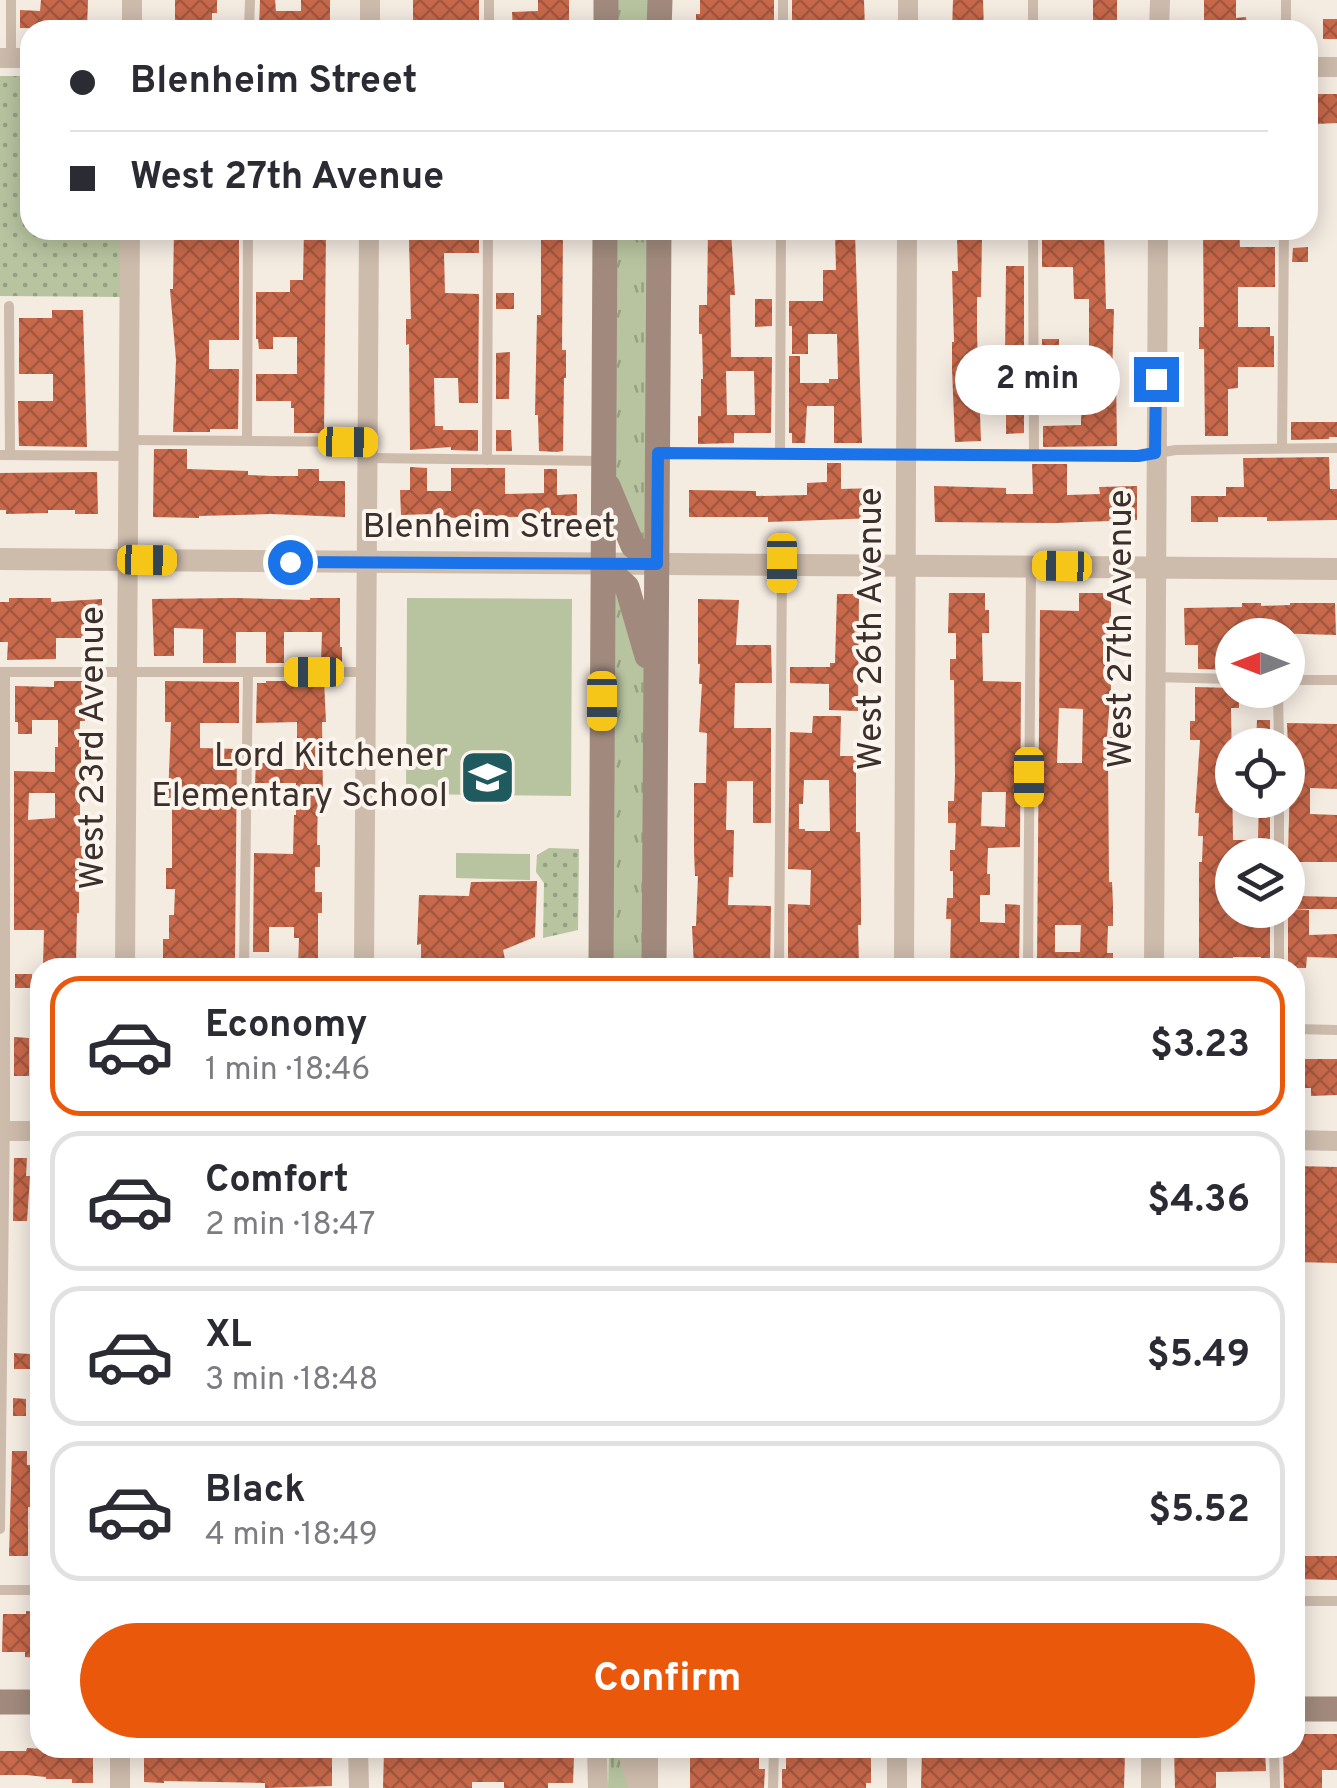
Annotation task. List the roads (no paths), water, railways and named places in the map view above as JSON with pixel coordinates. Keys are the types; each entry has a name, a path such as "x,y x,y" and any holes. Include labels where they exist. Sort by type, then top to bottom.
{"main road":[{"path":"600,958 605,240"},
{"path":"654,958 659,240"},
{"path":"604,461 609,490 632,546 657,564"},
{"path":"602,564 629,592 645,645 655,706"},
{"path":"0,1702 30,1702"},
{"path":"1305,1708 1337,1709"}],"street":[{"name":"West 23rd Avenue","path":"125,958 130,240"},
{"path":"364,958 369,240"},
{"name":"West 26th Avenue","path":"904,958 907,240"},
{"name":"West 27th Avenue","path":"1154,958 1158,240"},
{"name":"Blenheim Street","path":"0,559 1337,568"},
{"path":"2,1131 30,1131"},
{"path":"1305,1140 1337,1141"},
{"path":"120,1758 120,1788"},
{"path":"358,1758 359,1788"},
{"path":"597,1758 598,1788"},
{"path":"629,1758 638,1788"},
{"path":"648,1758 648,1788"},
{"path":"897,1758 897,1788"},
{"path":"1150,1788 1151,1758"}],"lane":[{"path":"11,0 14,58"},
{"path":"247,441 248,240"},
{"path":"486,460 488,240"},
{"path":"780,454 781,240"},
{"path":"1033,240 1034,454"},
{"path":"1282,447 1284,240"},
{"path":"9,306 5,456 247,441 486,460 604,461"},
{"path":"658,453 1138,456 1176,450 1337,448"},
{"path":"779,958 782,563"},
{"path":"1028,958 1031,565"},
{"path":"0,1528 2,672 366,672"},
{"path":"244,958 248,672"},
{"path":"1155,677 1215,679"},
{"path":"1305,680 1337,680"},
{"path":"1279,928 1280,958"},
{"path":"1305,1029 1337,1030"},
{"path":"0,1590 30,1590"},
{"path":"1305,1601 1337,1601"},
{"path":"774,1758 774,1788"},
{"path":"1274,1758 1275,1788"}],"place":[{"name":"Lord Kitchener Elementary School","path":"487,777"}]}
